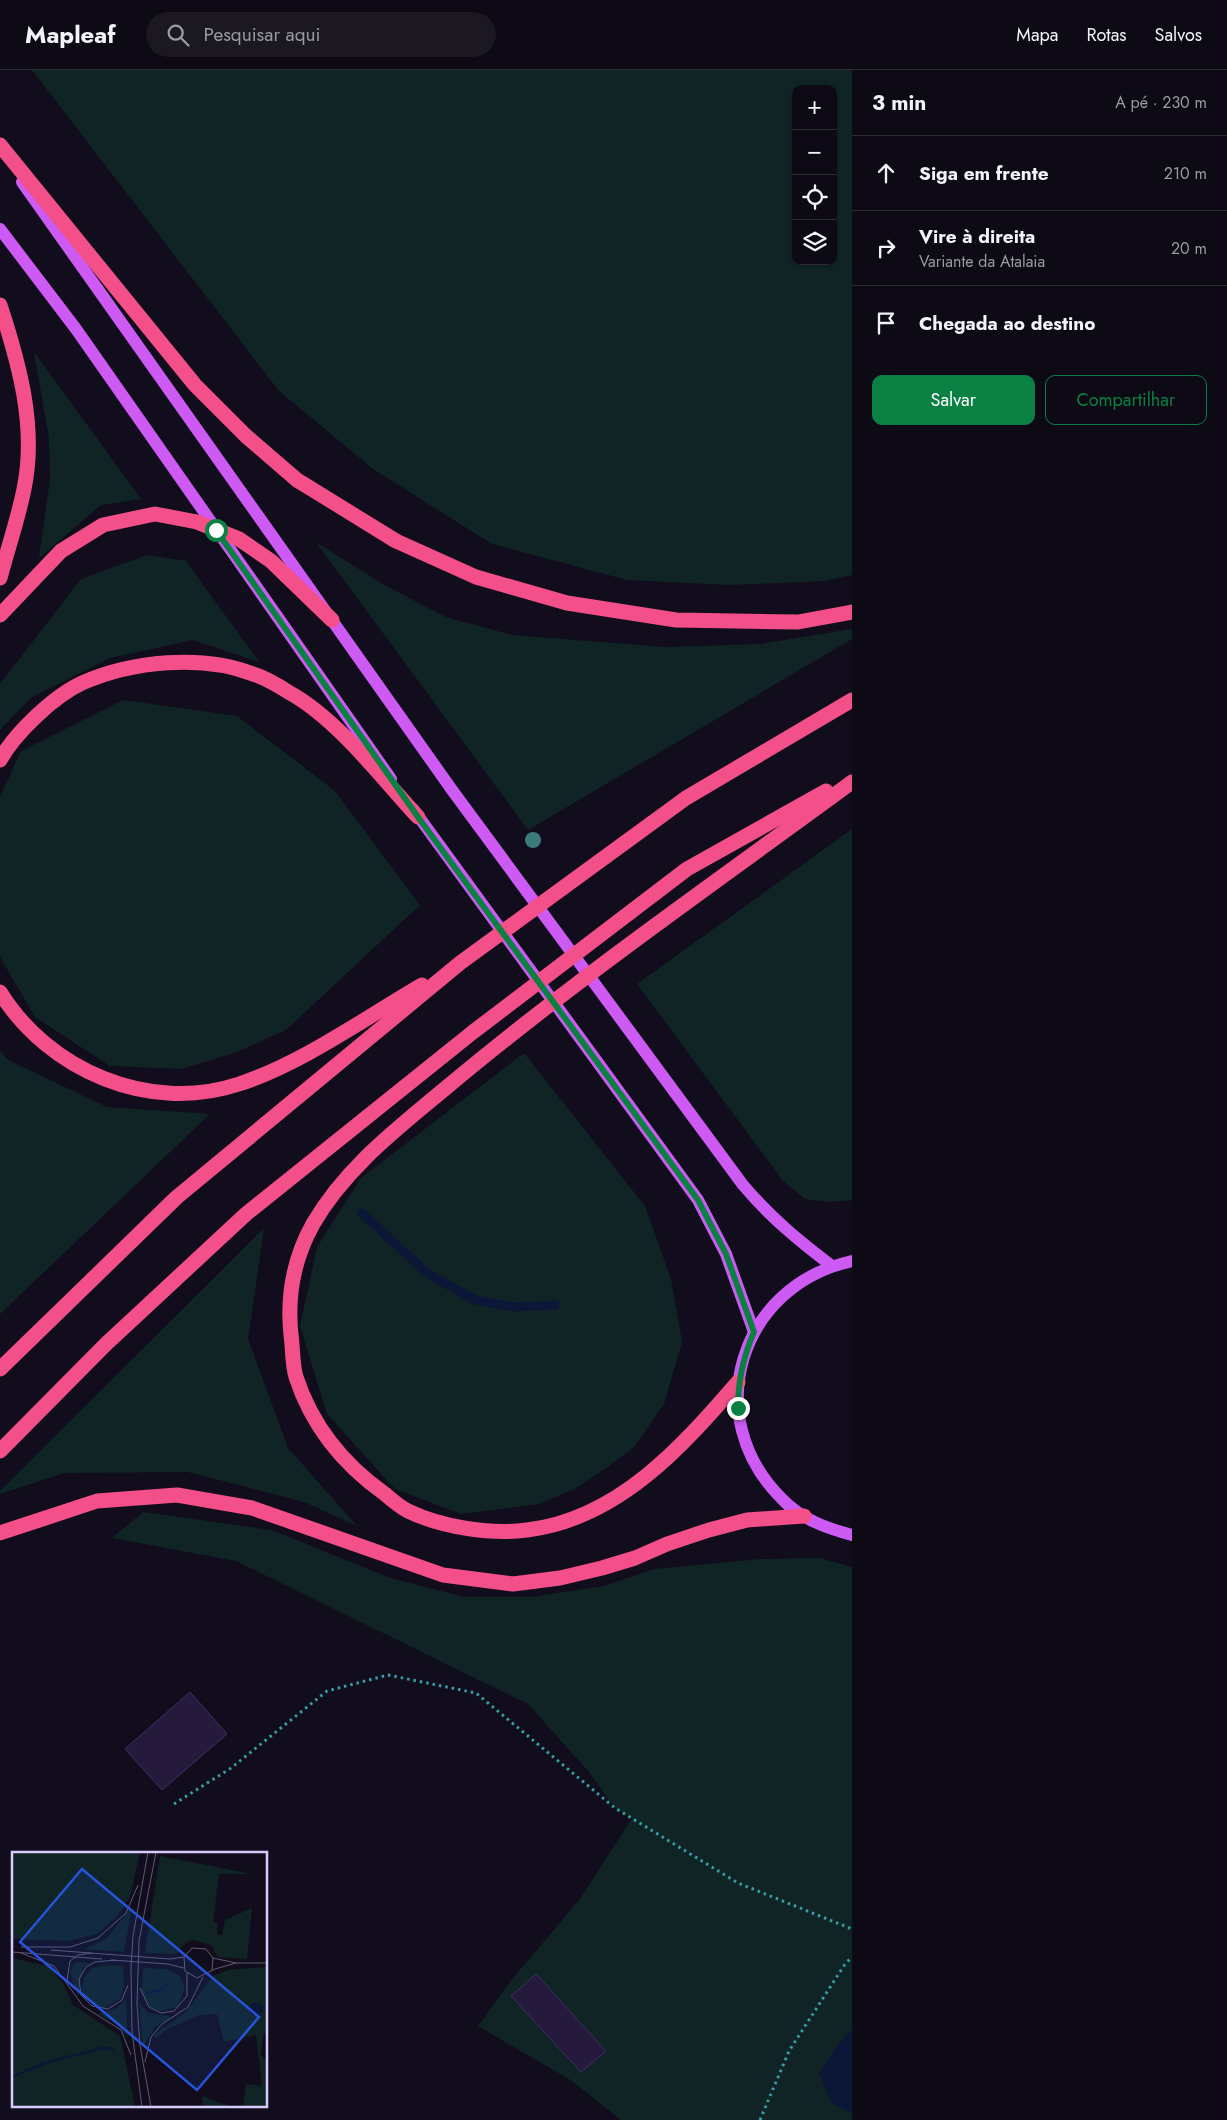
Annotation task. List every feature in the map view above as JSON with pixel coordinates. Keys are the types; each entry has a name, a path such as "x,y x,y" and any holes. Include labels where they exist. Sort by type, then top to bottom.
{"highway":[{"path":"0,145 195,385 246,436 298,480 396,541 476,577 577,604 676,620 798,622 852,612"},
{"path":"0,304 19,364 29,434 25,488 0,578"},
{"path":"0,615 61,551 103,525 155,514 198,522 239,539 271,561 332,620"},
{"path":"0,760 7,748 42,710 82,683 128,668 165,661 207,664 252,673 292,693 329,722 418,817"},
{"path":"0,1369 177,1197 460,963 686,798 852,700"},
{"path":"0,1451 106,1344 246,1214 473,1032 687,869 852,776"},
{"path":"738,1382 690,1437 661,1464 633,1486 606,1503 582,1515 526,1531 465,1529 408,1511 359,1476 322,1433 296,1376 289,1319 294,1272 312,1226 339,1186 376,1148 504,1040 852,782"},
{"path":"0,992 12,1011 47,1047 89,1074 134,1088 187,1094 238,1085 288,1063 460,963"},
{"path":"0,1533 97,1501 178,1494 252,1508 443,1575 514,1584 560,1578 602,1568 636,1558 709,1530 747,1520 804,1516"}],"main road":[{"path":"0,151 452,790 743,1185 766,1212 787,1232 832,1266"},
{"path":"0,229 76,329 418,817 698,1200 714,1227 726,1254 754,1332"},
{"path":"852,1261 832,1266 808,1276 787,1291 768,1310 754,1332 744,1356 738,1382 738,1408 742,1434 751,1458 765,1481 783,1501 804,1516 827,1528 852,1535"}],"path":[{"path":"174,1804 231,1768 327,1691 388,1675 476,1693 615,1808 738,1883 852,1929"},
{"path":"760,2120 789,2051 845,1964 852,1957"}],"green space":[{"path":"32,70 852,70 852,575 824,581 730,585 627,580 492,544 373,469 279,391"},
{"path":"34,352 141,499 101,505 39,558 50,479 49,438"},
{"path":"316,542 384,585 446,617 512,635 665,647 761,644 852,629 852,639 528,830"},
{"path":"147,555 186,561 259,662 193,640 110,658 32,697 0,730 0,684 81,579"},
{"path":"123,700 237,716 335,791 420,905 286,1030 237,1052 182,1069 110,1066 35,1017 0,957 0,797 21,751"},
{"path":"852,829 852,1200 829,1202 805,1199 783,1181 637,984"},
{"path":"0,1051 8,1060 107,1107 210,1114 0,1314"},
{"path":"524,1053 645,1206 671,1279 682,1342 664,1404 634,1447 576,1488 540,1504 461,1514 395,1489 327,1414 300,1326 317,1247 361,1178"},
{"path":"264,1228 248,1339 288,1448 357,1526 304,1502 188,1472 64,1473 0,1494 0,1491"},
{"path":"143,1512 272,1530 390,1578 465,1597 531,1597 604,1586 654,1569 761,1559 820,1558 852,1567 852,2120 621,2120 572,2081 478,2026 513,1978 580,1899 632,1818 615,1808 588,1771 528,1704 236,1561 112,1538"}],"water":[{"path":"852,2029 852,2113 832,2103 819,2073 838,2044"}],"building":[{"path":"190,1692 227,1734 162,1790 125,1749"},
{"path":"536,1974 606,2051 581,2072 511,1996"}],"waterway":[{"path":"362,1213 427,1273 475,1300 515,1307 555,1305"}],"route":[{"path":"216,530 418,817 698,1200 714,1227 726,1254 754,1332 744,1356 738,1382 738,1408"}]}
